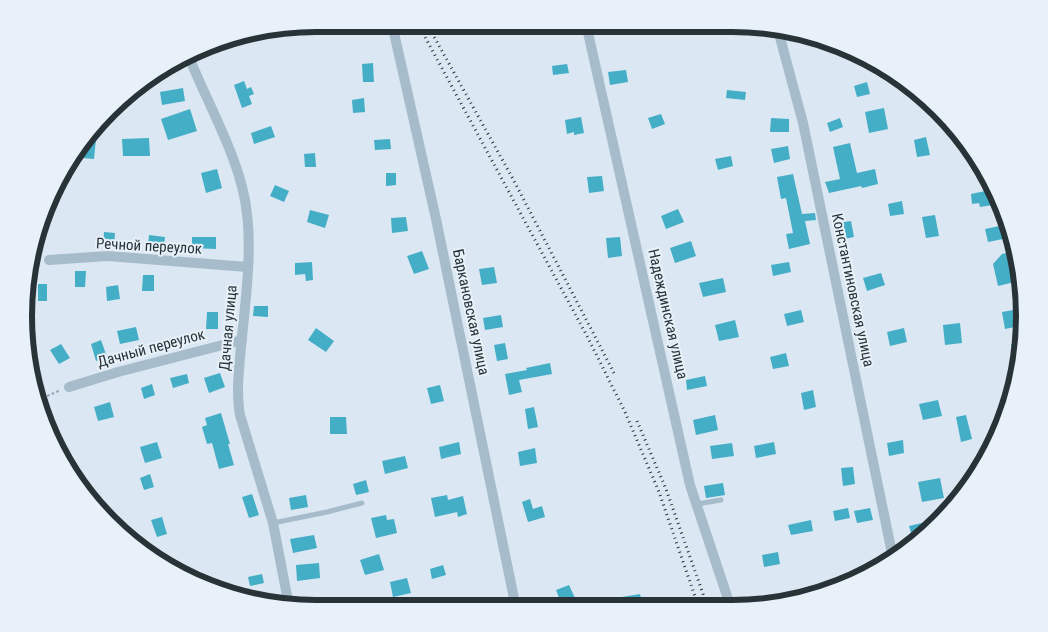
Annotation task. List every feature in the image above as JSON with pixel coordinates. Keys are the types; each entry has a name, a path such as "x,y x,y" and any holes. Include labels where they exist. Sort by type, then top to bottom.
{"street":[{"name":"Баркановская улица","path":"394,32 440,239 514,600"},
{"name":"Надеждинская улица","path":"588,32 690,485 727,600"},
{"name":"Константиновская улица","path":"780,37 803,123 892,551"},
{"name":"Дачная улица","path":"191,62 230,152 244,191 248,215 247,267 238,380 239,410 273,523 287,598"},
{"name":"Речной переулок","path":"50,260 108,256 247,267"},
{"name":"Дачный переулок","path":"69,387 108,374 242,340"}],"lane":[{"path":"696,504 721,500"},
{"path":"273,523 362,503"}],"path":[{"path":"45,397 69,387"}],"building":[{"path":"664,32 682,32 682,33"},
{"path":"373,63 374,82 363,82 362,64"},
{"path":"567,64 569,73 553,75 552,66"},
{"path":"626,70 628,82 610,85 608,72"},
{"path":"244,81 247,89 251,87 254,94 249,96 252,104 242,108 234,85"},
{"path":"867,82 870,94 857,97 854,86"},
{"path":"183,88 185,101 162,105 160,92"},
{"path":"727,90 746,92 745,100 726,98"},
{"path":"364,98 365,112 353,113 352,100"},
{"path":"884,108 888,129 869,133 865,112"},
{"path":"190,109 197,131 168,140 161,119"},
{"path":"661,114 665,124 652,129 648,118"},
{"path":"581,117 584,133 574,135 574,132 567,134 565,120"},
{"path":"771,118 789,119 789,132 770,132"},
{"path":"840,118 843,127 830,132 827,123"},
{"path":"271,126 275,137 254,144 251,133"},
{"path":"926,137 930,155 917,157 914,140"},
{"path":"149,138 150,156 123,156 122,139"},
{"path":"96,139 94,159 83,158 83,154"},
{"path":"390,139 391,149 375,150 374,140"},
{"path":"850,143 857,173 875,169 878,184 829,193 825,182 840,179 833,147"},
{"path":"788,146 790,159 774,163 771,149"},
{"path":"315,153 316,167 305,167 304,154"},
{"path":"731,156 733,166 718,170 715,159"},
{"path":"217,169 222,188 206,193 201,173"},
{"path":"386,173 396,173 396,185 386,186"},
{"path":"793,174 802,214 815,213 816,220 805,221 810,244 789,249 786,234 793,233 786,198 781,199 777,177"},
{"path":"602,176 604,191 589,193 587,177"},
{"path":"275,185 289,191 284,202 270,196"},
{"path":"986,191 993,205 980,207 979,203 972,204 971,194"},
{"path":"902,201 904,214 890,216 888,204"},
{"path":"678,209 684,222 666,229 661,216"},
{"path":"310,210 329,215 325,228 307,222"},
{"path":"935,215 939,236 926,238 922,217"},
{"path":"406,217 408,231 392,233 391,218"},
{"path":"851,221 854,237 840,240 838,223"},
{"path":"1000,226 1005,239 988,242 985,229"},
{"path":"104,232 115,233 114,247 103,246"},
{"path":"149,235 165,237 164,247 148,245"},
{"path":"192,237 216,237 216,249 192,248"},
{"path":"620,237 622,256 608,258 606,238"},
{"path":"691,241 696,256 675,263 670,248"},
{"path":"422,251 429,269 414,274 407,256"},
{"path":"1008,253 1013,282 998,286 993,264 1002,254"},
{"path":"312,262 313,280 306,281 305,274 295,275 295,263"},
{"path":"789,262 791,272 773,276 771,265"},
{"path":"494,267 497,283 482,285 479,269"},
{"path":"75,271 86,271 85,287 75,287"},
{"path":"881,273 885,285 867,291 863,278"},
{"path":"143,275 154,275 154,291 142,291"},
{"path":"723,278 726,292 703,297 699,283"},
{"path":"38,284 47,284 47,301 38,301"},
{"path":"118,285 120,299 107,301 106,287"},
{"path":"254,306 268,306 268,317 253,316"},
{"path":"801,310 804,322 787,326 784,314"},
{"path":"1015,310 1015,327 1005,329 1002,312"},
{"path":"207,312 218,312 218,329 206,329"},
{"path":"501,315 503,327 485,330 483,318"},
{"path":"735,320 739,337 719,341 715,325"},
{"path":"960,323 962,343 945,345 943,325"},
{"path":"136,327 139,340 120,344 117,331"},
{"path":"316,328 334,341 326,352 308,340"},
{"path":"904,328 907,342 890,346 887,332"},
{"path":"101,340 107,357 96,361 91,344"},
{"path":"505,343 508,359 497,361 494,345"},
{"path":"1014,343 1013,354 1011,344"},
{"path":"61,344 70,358 59,364 50,350"},
{"path":"786,353 789,366 773,369 770,357"},
{"path":"550,363 552,374 519,380 522,392 509,395 505,374"},
{"path":"220,373 225,387 209,393 204,378"},
{"path":"187,374 189,383 173,388 170,378"},
{"path":"705,376 707,386 687,390 686,380"},
{"path":"152,384 155,395 144,399 141,388"},
{"path":"440,385 444,401 431,404 427,388"},
{"path":"813,390 816,407 804,410 801,393"},
{"path":"938,400 942,416 923,420 919,404"},
{"path":"110,402 114,417 98,421 94,407"},
{"path":"534,407 538,427 528,429 525,409"},
{"path":"221,413 234,465 219,469 212,443 207,444 202,427 207,425 205,418"},
{"path":"715,415 718,430 696,435 693,420"},
{"path":"966,415 972,439 961,442 956,417"},
{"path":"330,417 346,417 347,434 330,434"},
{"path":"903,440 904,453 889,456 887,443"},
{"path":"157,442 162,458 145,463 140,447"},
{"path":"459,442 461,454 441,459 439,447"},
{"path":"774,442 776,454 756,458 754,446"},
{"path":"732,443 734,456 712,459 710,446"},
{"path":"535,448 537,463 520,466 518,452"},
{"path":"405,456 408,468 385,474 382,461"},
{"path":"853,467 855,484 843,486 841,468"},
{"path":"150,474 154,487 144,490 140,478"},
{"path":"940,478 944,498 922,502 918,482"},
{"path":"366,480 369,492 356,495 353,484"},
{"path":"723,483 725,495 706,498 704,486"},
{"path":"252,494 259,515 249,518 242,497"},
{"path":"306,495 308,507 291,510 289,498"},
{"path":"447,495 448,500 463,496 467,514 458,517 457,512 435,517 431,498"},
{"path":"530,499 533,509 542,506 545,517 528,522 522,502"},
{"path":"848,508 850,518 835,521 833,511"},
{"path":"870,508 873,520 857,523 854,511"},
{"path":"386,515 387,520 394,519 397,533 376,538 371,518"},
{"path":"162,517 167,534 157,537 151,520"},
{"path":"811,520 813,531 791,535 788,525"},
{"path":"926,522 912,535 909,526"},
{"path":"314,535 317,548 293,553 290,539"},
{"path":"778,552 780,564 764,567 762,555"},
{"path":"379,554 384,570 365,575 360,560"},
{"path":"319,563 320,578 297,581 296,565"},
{"path":"443,565 446,575 432,579 430,569"},
{"path":"262,574 264,583 250,586 248,577"},
{"path":"407,578 411,593 393,597 390,582"},
{"path":"569,585 575,598 560,600 556,590"},
{"path":"640,594 641,600 623,600 622,597"},
{"path":"361,598 361,600 336,600"}],"railway":[{"path":"422,32 587,336 625,412 659,492 696,600"},
{"path":"431,32 513,179 614,373"},
{"path":"637,421 666,489 705,600"}]}
